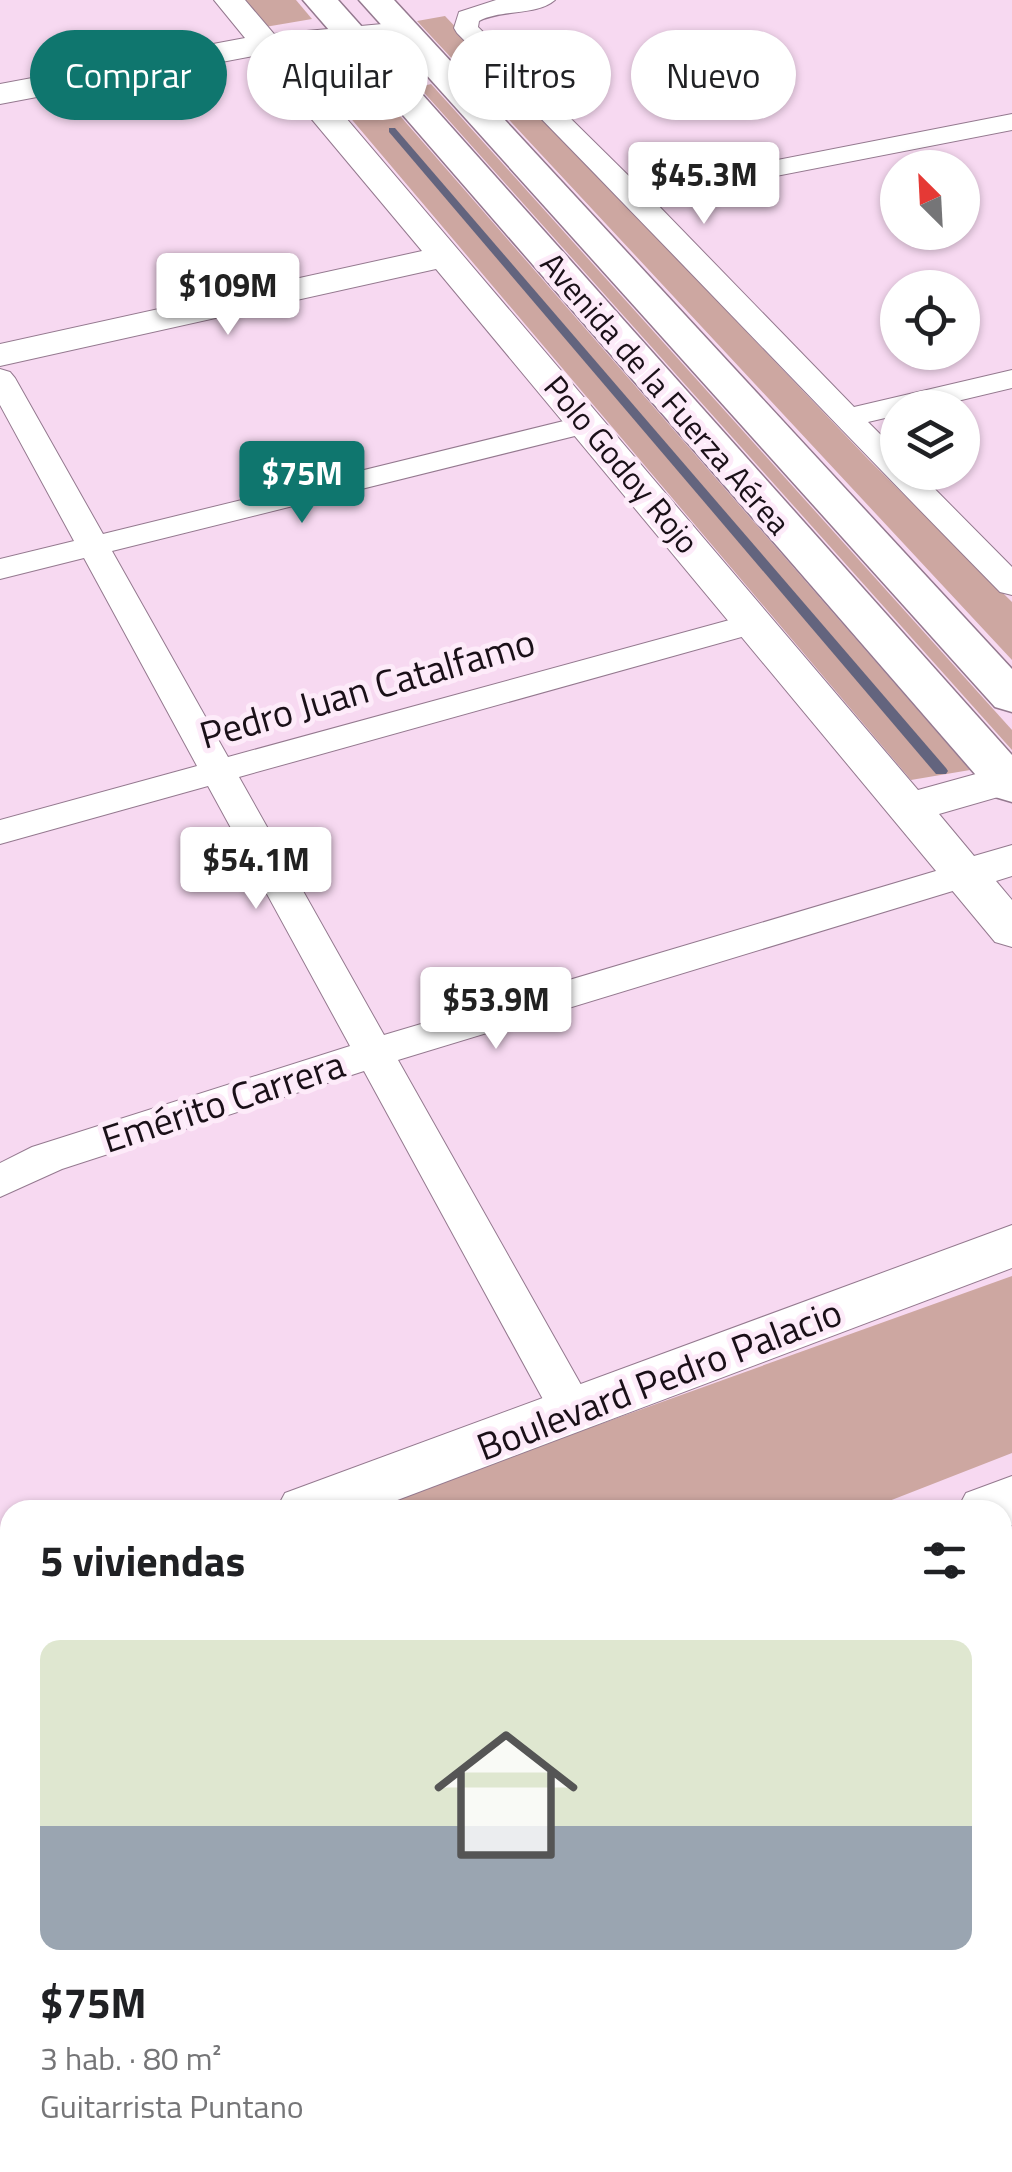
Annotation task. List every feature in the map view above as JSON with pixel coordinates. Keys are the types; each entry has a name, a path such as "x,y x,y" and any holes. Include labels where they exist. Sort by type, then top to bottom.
{"main road":[{"name":"Avenida de la Fuerza Aérea","path":"320,0 347,30"},
{"name":"Avenida de la Fuerza Aérea","path":"376,0 404,30"},
{"name":"Avenida de la Fuerza Aérea","path":"428,56 1012,698"},
{"name":"Avenida de la Fuerza Aérea","path":"426,120 1010,781"}],"street":[{"name":"Polo Godoy Rojo","path":"228,0 253,30"},
{"path":"543,0 484,10 468,17 466,28 880,452"},
{"path":"0,94 247,47"},
{"name":"Polo Godoy Rojo","path":"328,120 756,622 1012,931"},
{"path":"634,196 1012,122"},
{"path":"0,355 443,258"},
{"path":"0,378 573,1412"},
{"path":"845,418 1012,379"},
{"path":"0,569 588,424"},
{"path":"918,490 1012,585"},
{"name":"Pedro Juan Catalfamo","path":"0,832 756,622"},
{"path":"911,806 1010,781"},
{"path":"966,874 1012,860"},
{"name":"Emérito Carrera","path":"0,1180 48,1158 373,1053 966,874"},
{"name":"Boulevard Pedro Palacio","path":"332,1500 1012,1246"}],"shaded area":[{"path":"243,0 296,0 312,19 265,27"},
{"path":"445,16 458,30 448,30 448,54 428,30 417,21"},
{"path":"428,85 448,103 448,119 428,97"},
{"path":"352,120 404,120 970,770 911,780"},
{"path":"449,120 463,120 1012,730 1012,750"},
{"path":"509,120 544,120 880,471 880,490 899,490 1012,602 1012,660"},
{"path":"1012,1276 1012,1453 892,1500 389,1500"}],"waterway":[{"path":"392,130 941,771"}]}
